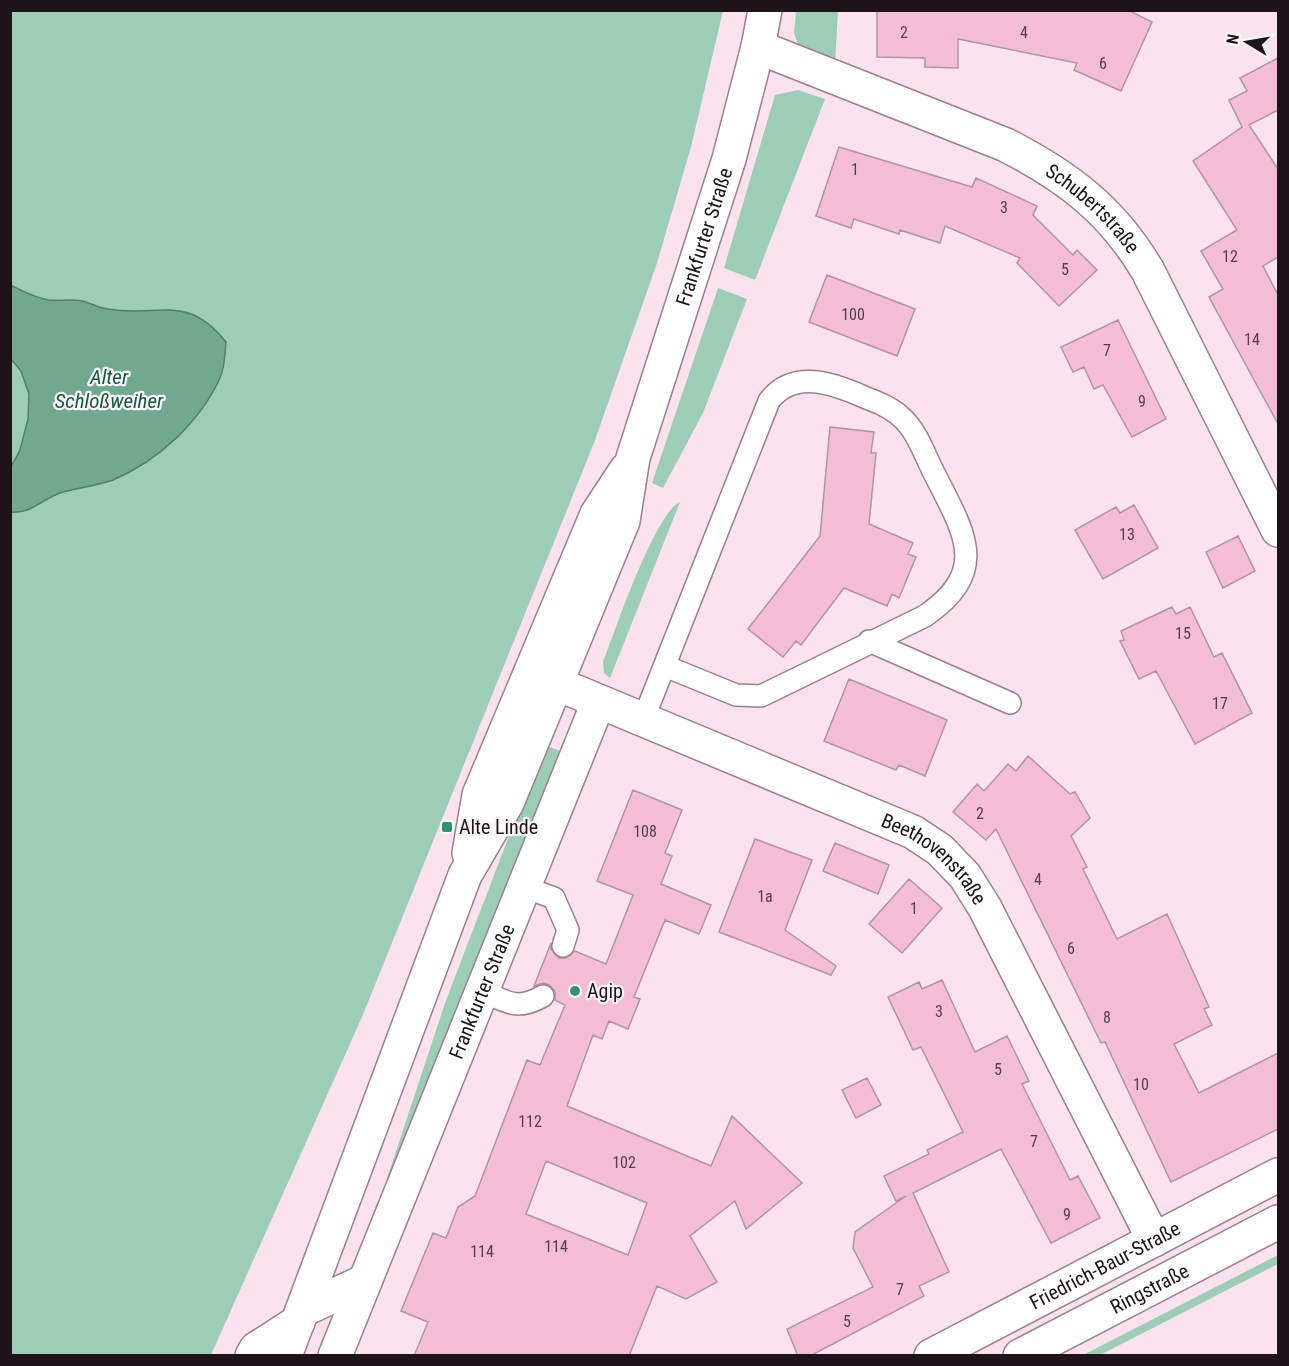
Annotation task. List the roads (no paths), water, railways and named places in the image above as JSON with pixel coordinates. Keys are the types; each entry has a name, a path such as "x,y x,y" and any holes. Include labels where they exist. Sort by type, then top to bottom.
{"street":[{"name":"Frankfurter Straße","path":"285,1356 465,875 507,803 544,679 623,521 633,458 729,159 758,47 765,10"},
{"name":"Schubertstraße","path":"758,47 1006,145 1090,197 1132,244 1148,271 1278,530"},
{"name":"Beethovenstraße","path":"544,679 883,818 940,850 965,876 985,908 1154,1240"},
{"name":"Frankfurter Straße","path":"335,1356 598,703"},
{"name":"Friedrich-Baur-Straße","path":"931,1356 1278,1175"},
{"name":"Ringstraße","path":"1020,1356 1278,1222"},
{"path":"252,1356 256,1350 300,1316 365,1281"}],"lane":[{"path":"643,720 769,401 776,391 798,382 818,381 839,386 887,406 902,417 914,434 964,537 966,558 961,583 947,601 925,616 760,696 736,694 665,666"},
{"path":"870,641 1010,703"},
{"path":"524,886 555,898 568,930 563,946"},
{"path":"482,991 518,1005 531,1003 543,996"}],"water":[{"name":"Alter Schloßweiher","path":"10,285 49,300 82,301 126,311 171,310 198,317 212,327 226,342 224,365 220,378 212,394 189,425 146,462 113,480 60,493 30,509 11,512 11,467 20,450 28,419 29,394 21,371 11,359"}],"place":[{"name":"Alte Linde","path":"447,827"},
{"name":"Agip","path":"575,991"}]}
